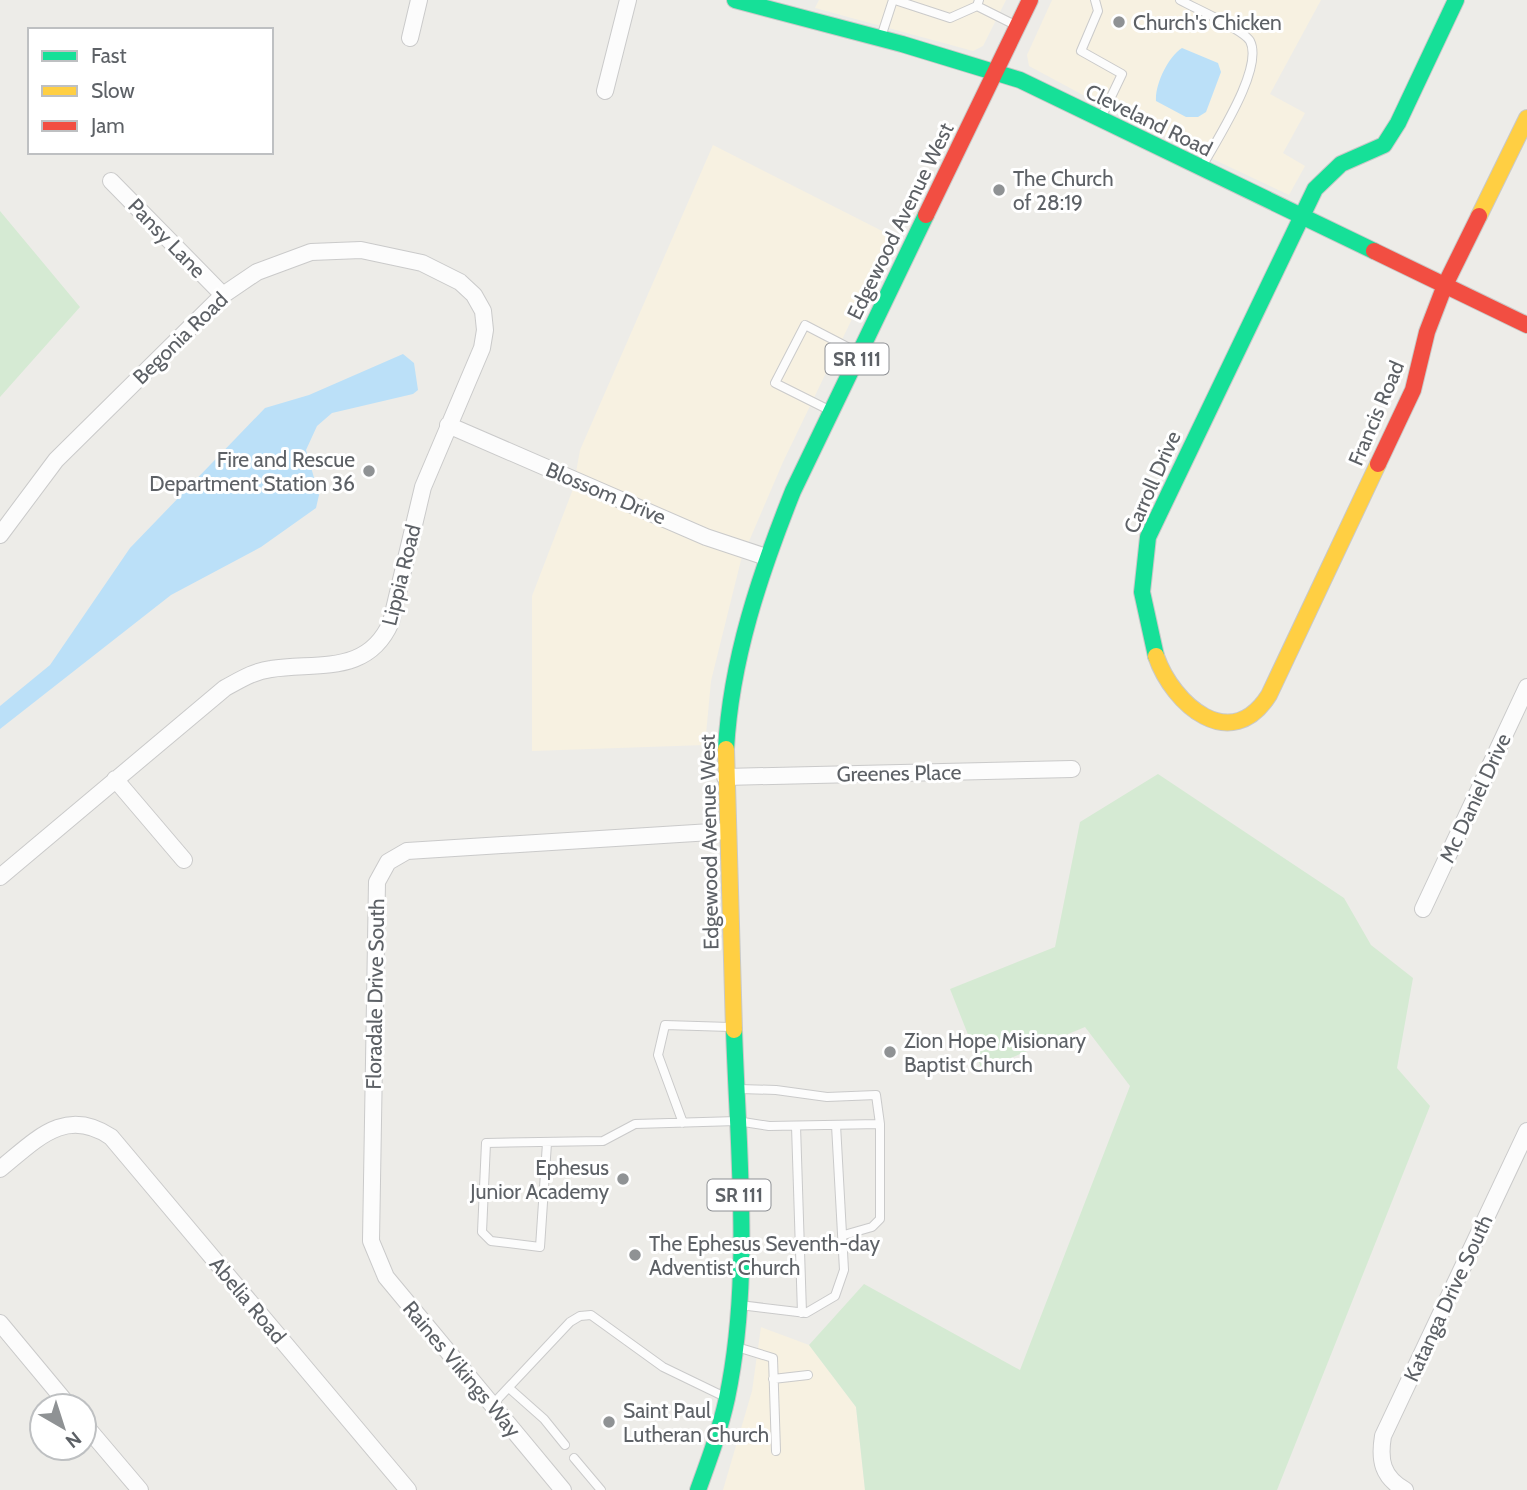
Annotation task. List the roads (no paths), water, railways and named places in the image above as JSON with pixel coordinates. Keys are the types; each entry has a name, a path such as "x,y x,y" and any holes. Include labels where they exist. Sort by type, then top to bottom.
{"street":[{"path":"410,37 419,0"},
{"path":"605,91 628,0"},
{"name":"Cleveland Road","path":"735,0 1020,80 1527,325"},
{"name":"Edgewood Avenue West","path":"698,1490 727,1398 737,1347 737,1121 725,777 729,710 742,631 766,556 793,491 1030,0"},
{"name":"Carroll Drive","path":"1251,718 1238,723 1225,723 1194,710 1171,691 1163,675 1144,607 1141,581 1148,537 1300,217 1324,178 1341,164 1384,145 1398,122 1456,0"},
{"name":"Francis Road","path":"1251,718 1269,695 1413,390 1427,332 1445,285 1527,118"},
{"name":"Pansy Lane","path":"111,181 223,295"},
{"name":"Begonia Road","path":"0,534 56,460 223,295 257,272 311,252 362,250 422,263 460,282 474,295 483,311"},
{"name":"Lippia Road","path":"0,877 225,688 246,676 269,669 357,659 373,650 385,637 391,622 423,487 482,348 485,330 483,311"},
{"name":"Blossom Drive","path":"448,425 706,537 766,556"},
{"name":"Mc Daniel Drive","path":"1423,909 1527,687"},
{"name":"Greenes Place","path":"725,777 1072,769"},
{"path":"115,779 184,860"},
{"name":"Floradale Drive South","path":"371,1241 377,882 381,871 397,855 407,851 727,831"},
{"name":"Abelia Road","path":"0,1169 37,1139 62,1125 79,1123 96,1127 111,1137 408,1490"},
{"name":"Katanga Drive South","path":"1405,1490 1391,1480 1382,1468 1380,1454 1383,1436 1527,1131"},
{"name":"Raines Vikings Way","path":"371,1241 386,1277 563,1490"},
{"path":"0,1323 57,1392"},
{"path":"98,1440 140,1490"}],"lane":[{"path":"881,39 894,0 950,18 978,3 1018,26"},
{"path":"1094,0 1098,11 1082,51 1122,74 1100,120"},
{"path":"1180,0 1245,36 1253,52 1253,66 1245,85 1201,168"},
{"path":"831,412 775,383 805,325 860,353"},
{"path":"683,1123 658,1055 665,1024 734,1027"},
{"path":"736,1090 776,1090 827,1097 876,1095 880,1124 880,1219 872,1227 844,1235"},
{"path":"547,1143 540,1247 491,1241 482,1232 486,1143 603,1141 635,1124 737,1121 796,1126 880,1124"},
{"path":"739,1304 802,1313 821,1307 835,1296 842,1282 844,1235 836,1125"},
{"path":"796,1126 802,1313"},
{"path":"492,1405 570,1322 580,1316 591,1315 663,1367 727,1398"},
{"path":"737,1347 773,1359 776,1451"},
{"path":"774,1379 808,1375"},
{"path":"509,1388 544,1419 565,1445"},
{"path":"574,1458 601,1490"}],"water":[{"path":"1182,48 1218,63 1221,72 1206,112 1198,117 1186,117 1156,101 1163,72"},
{"path":"403,354 414,363 418,390 413,394 332,413 317,426 306,450 319,495 316,508 261,547 171,595 0,729 0,706 50,665 130,548 265,408 309,395"}],"place":[{"name":"Church's Chicken","path":"1119,22"},
{"name":"The Church of 28:19","path":"999,190"},
{"name":"Fire and Rescue Department Station 36","path":"369,471"},
{"name":"Zion Hope Misionary Baptist Church","path":"890,1052"},
{"name":"Ephesus Junior Academy","path":"623,1179"},
{"name":"The Ephesus Seventh-day Adventist Church","path":"635,1255"},
{"name":"Saint Paul Lutheran Church","path":"609,1422"}]}
